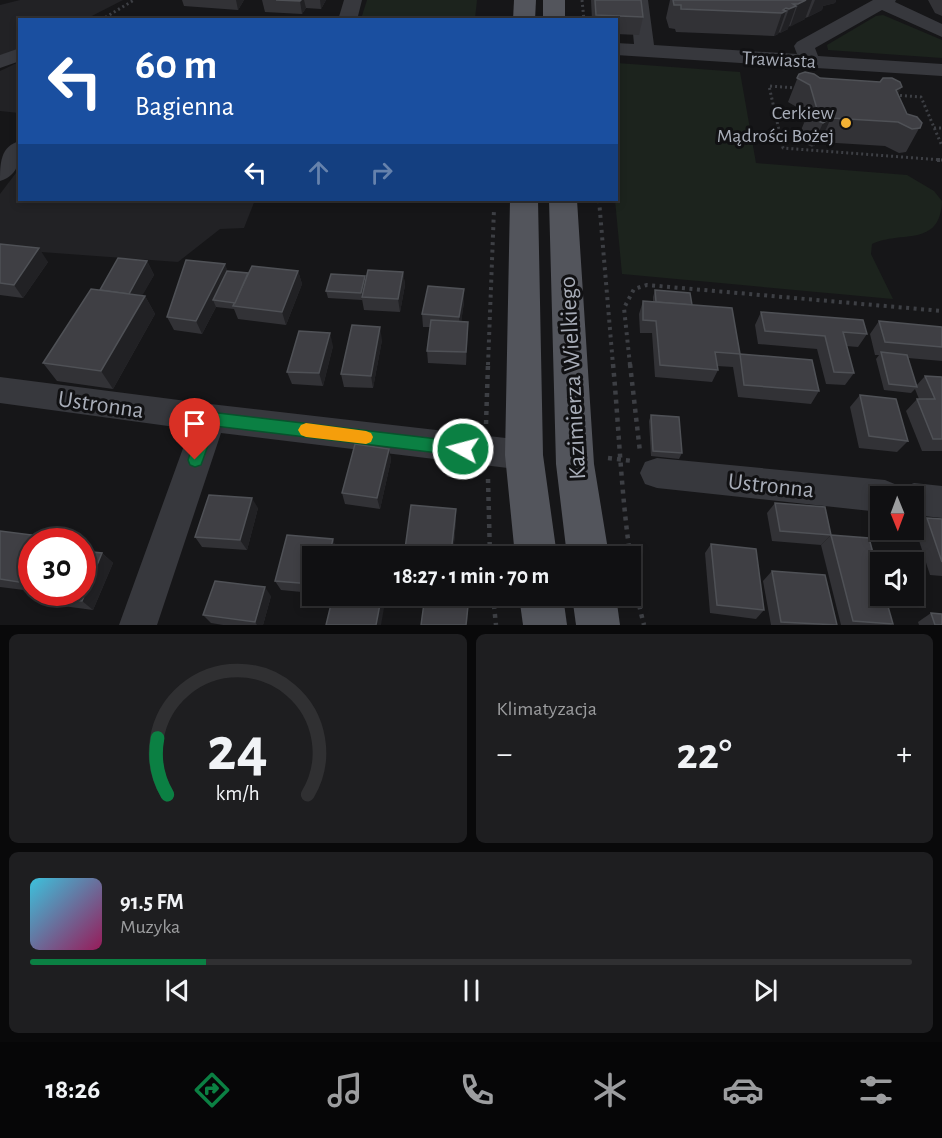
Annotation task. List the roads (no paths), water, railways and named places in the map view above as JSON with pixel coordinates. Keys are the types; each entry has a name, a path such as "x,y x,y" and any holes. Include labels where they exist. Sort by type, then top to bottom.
{"main road":[{"path":"525,0 525,18"},
{"path":"554,0 554,18"},
{"name":"Kazimierza Wielkiego","path":"524,201 505,453 533,546"},
{"name":"Kazimierza Wielkiego","path":"563,201 575,464 587,546"},
{"path":"542,606 545,625"},
{"path":"595,606 598,625"}],"street":[{"path":"347,18 353,0"},
{"path":"809,60 804,46 884,2 942,31"},
{"path":"634,9 645,51"},
{"name":"Trawiasta","path":"618,49 942,70"},
{"path":"0,62 18,55"},
{"path":"0,173 18,150"},
{"name":"Ustronna","path":"0,390 505,453"},
{"path":"138,625 210,418"},
{"name":"Ustronna","path":"657,473 870,494"},
{"path":"924,501 942,502"}],"place":[{"name":"Cerkiew Mądrości Bożej","path":"846,123"}]}
